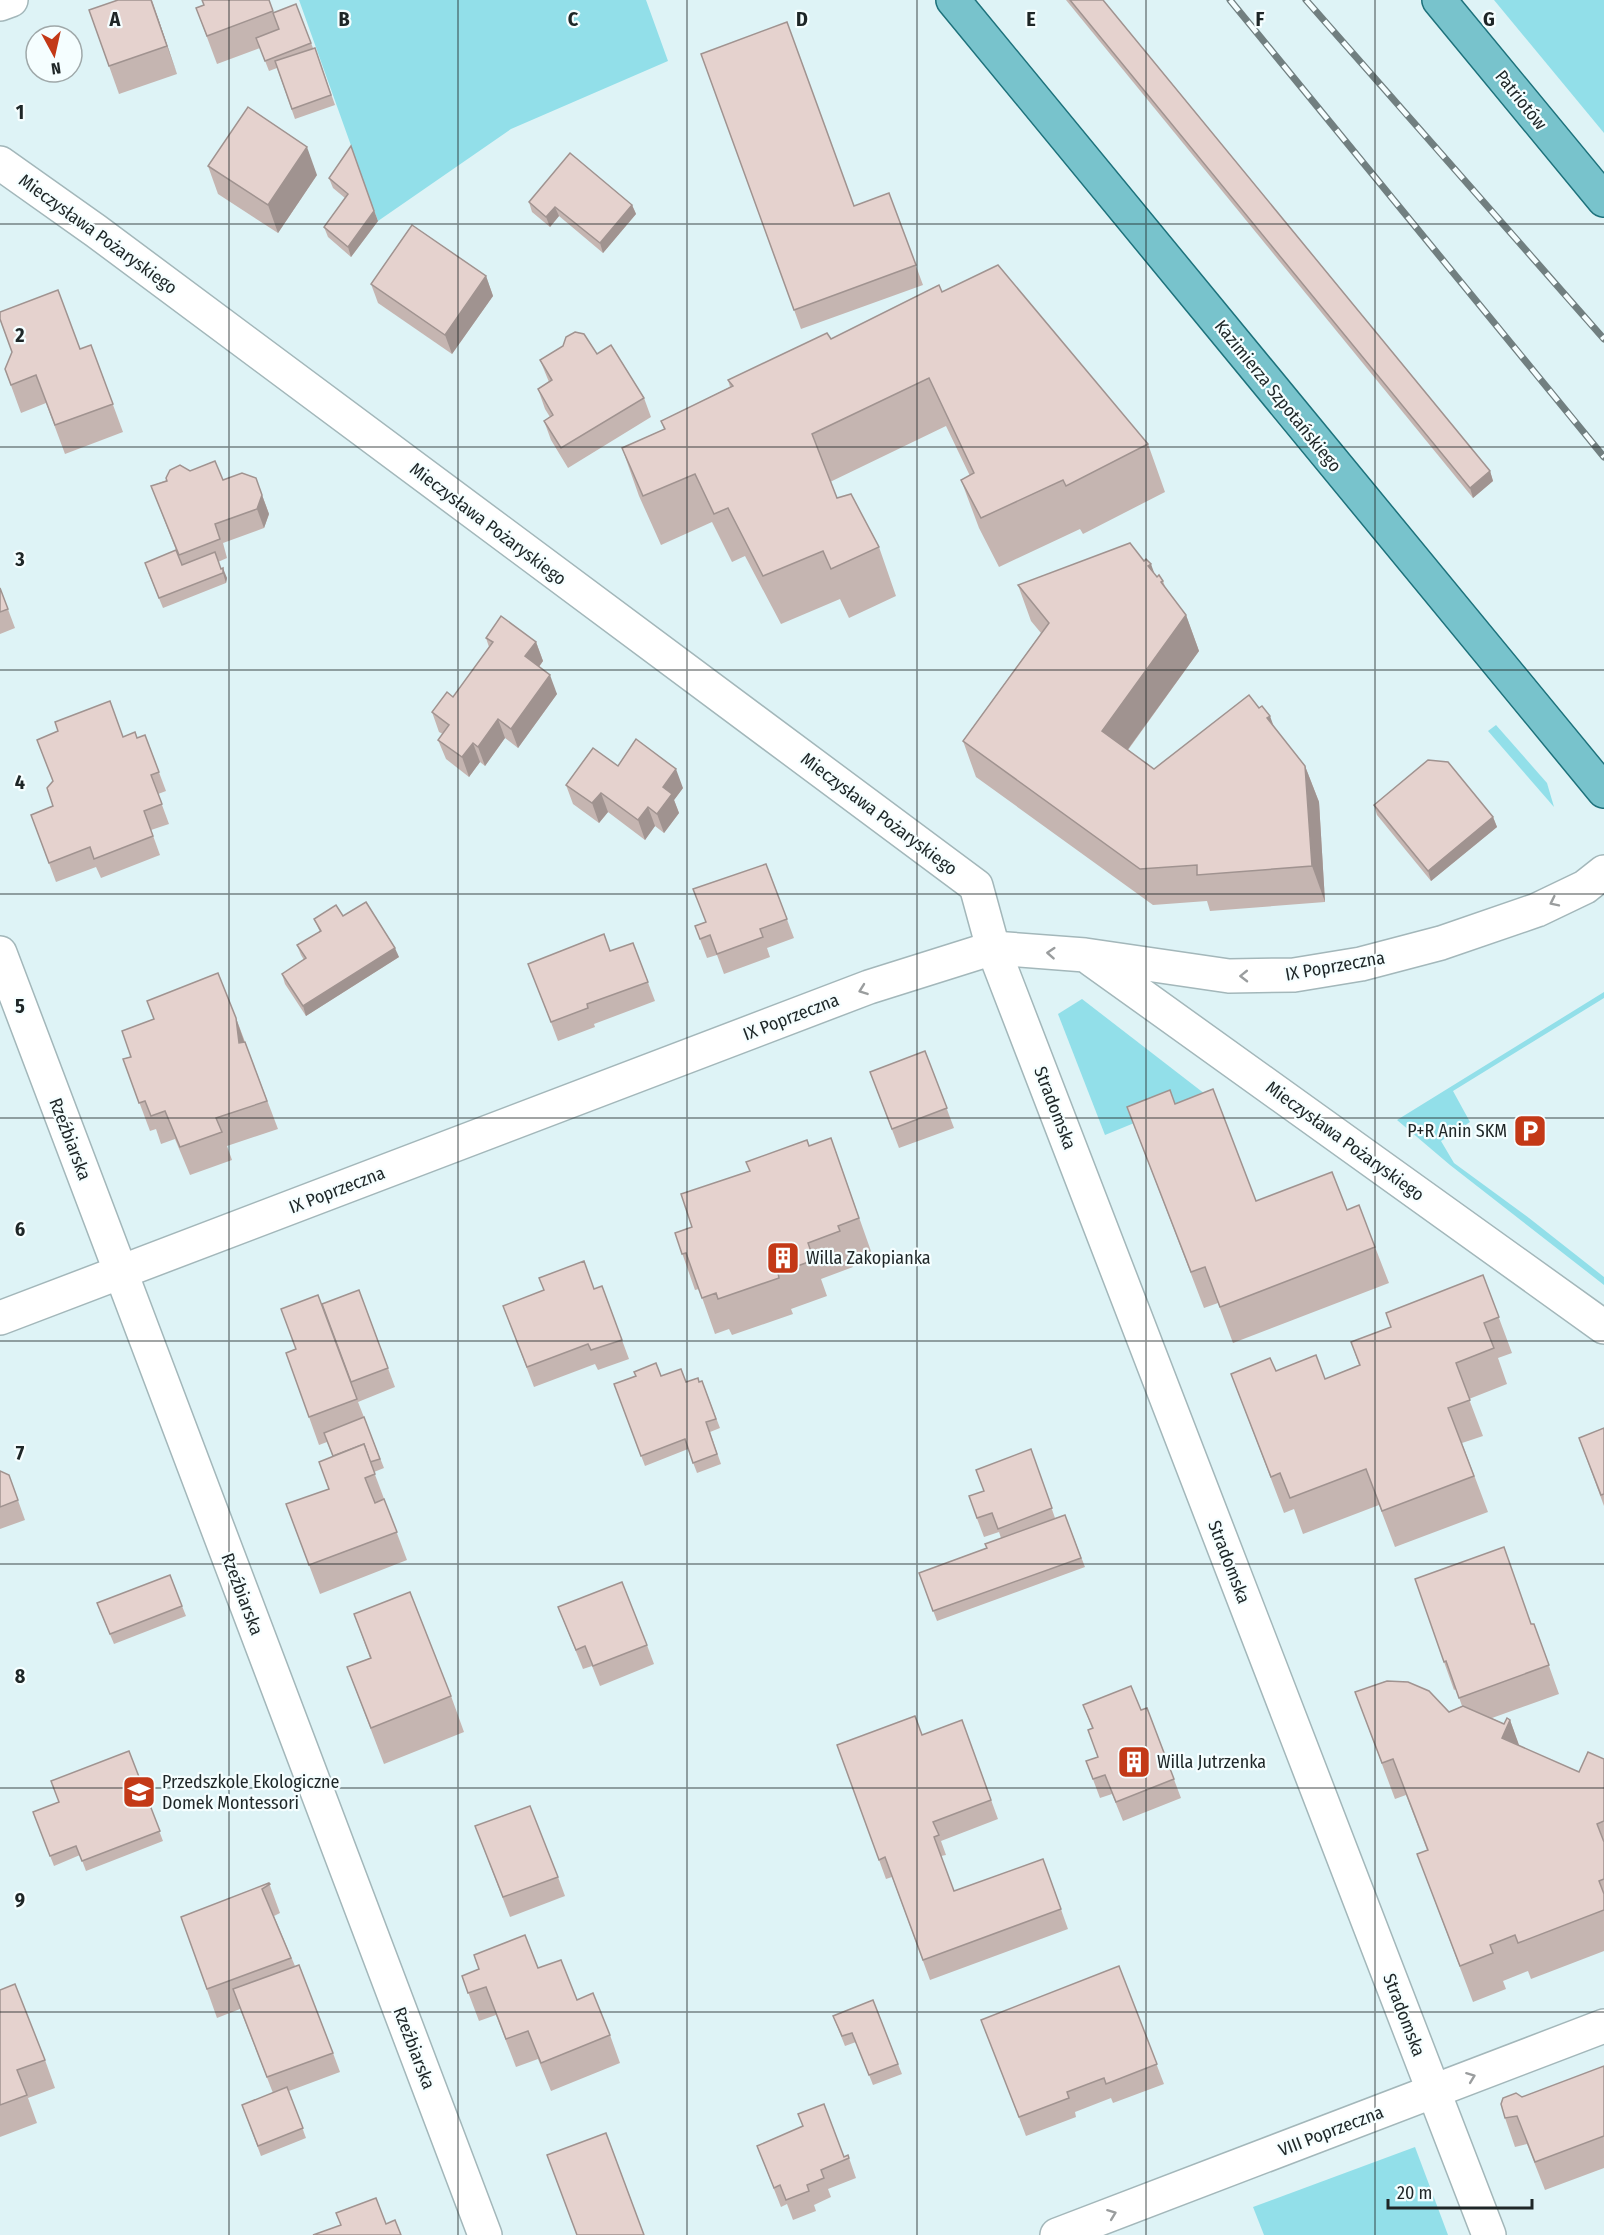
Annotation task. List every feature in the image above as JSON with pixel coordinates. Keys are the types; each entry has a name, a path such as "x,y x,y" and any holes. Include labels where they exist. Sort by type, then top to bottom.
{"main road":[{"name":"Kazimierza Szpotańskiego","path":"953,0 1604,791"},
{"name":"Patriotów","path":"1439,0 1604,200"}],"street":[{"path":"0,4 11,0"},
{"name":"Mieczysława Pożaryskiego","path":"0,163 96,231 976,886"},
{"name":"IX Poprzeczna","path":"0,1318 869,987 993,948 1085,955 1228,976 1305,973 1361,964 1441,943 1537,910 1584,887 1604,872"},
{"name":"Stradomska","path":"976,886 993,948 1489,2235"},
{"name":"Rzeźbiarska","path":"0,952 485,2235"},
{"name":"Mieczysława Pożaryskiego","path":"1085,955 1604,1327"},
{"name":"VIII Poprzeczna","path":"1058,2235 1604,2026"}],"shaded area":[{"path":"299,0 646,0 668,61 511,129 378,221"},
{"path":"1494,0 1604,0 1604,133"},
{"path":"1496,725 1547,783 1554,807 1488,731"},
{"path":"1604,992 1604,998 1453,1091 1470,1122 1441,1141 1454,1163 1604,1277 1604,1285 1450,1165 1397,1120"},
{"path":"1082,999 1205,1094 1105,1135 1058,1014"},
{"path":"1415,2147 1448,2235 1264,2235 1253,2207"}],"building":[{"path":"118,0 151,0 167,46 109,66 89,10"},
{"path":"202,0 269,0 273,11 207,36 196,8 204,5"},
{"path":"1070,0 1103,0 1490,471 1470,488"},
{"path":"296,4 311,43 265,61 256,38 279,29 273,13"},
{"path":"787,22 854,206 889,193 916,265 794,310 701,54"},
{"path":"315,48 331,95 292,109 275,61"},
{"path":"248,107 307,147 268,205 208,166"},
{"path":"351,146 374,211 348,247 324,227 348,194 329,178"},
{"path":"570,153 632,205 600,243 555,207 546,217 529,202"},
{"path":"412,225 486,276 445,335 371,284"},
{"path":"998,265 1148,444 1066,486 1063,480 981,518 961,480 974,473 929,378 812,434 837,498 851,494 879,547 831,569 823,551 763,576 728,508 714,514 695,474 643,496 622,448 665,429 661,421 733,386 728,380 827,333 831,339 939,285 942,292"},
{"path":"58,290 80,349 91,345 113,404 55,425 36,375 11,385 5,369 12,352 0,319 0,312"},
{"path":"575,332 584,334 597,354 611,345 644,398 561,448 544,421 553,415 538,389 552,380 540,360 563,346 566,337"},
{"path":"215,461 223,480 242,473 256,478 262,495 257,509 215,524 220,539 179,555 151,486 167,481 170,470 180,465 190,471"},
{"path":"1130,543 1144,561 1146,559 1151,564 1148,566 1157,577 1159,575 1163,581 1161,582 1186,615 1102,731 1154,769 1249,695 1259,708 1262,706 1270,716 1267,718 1305,766 1312,866 1197,875 1197,865 1140,869 963,741 1049,623 1018,585"},
{"path":"176,550 182,565 215,552 223,573 159,598 145,563"},
{"path":"0,588 8,609 0,612"},
{"path":"501,616 536,642 525,656 550,675 511,729 498,719 478,747 473,743 462,757 438,740 449,725 432,712 447,692 453,697 493,642 486,638"},
{"path":"110,701 123,737 135,732 137,738 145,735 159,772 151,775 162,804 144,811 153,836 94,859 90,847 49,863 31,815 53,806 47,788 53,781 37,740 58,731 55,722"},
{"path":"636,739 676,769 663,787 672,794 657,814 648,807 638,820 601,793 592,803 566,785 593,748 618,766"},
{"path":"1428,760 1448,762 1493,817 1428,871 1374,805"},
{"path":"766,864 787,919 760,929 763,937 717,954 710,935 700,939 695,926 706,922 693,889"},
{"path":"366,902 395,948 303,1006 282,974 306,958 297,945 321,931 314,919 336,905 343,916"},
{"path":"604,934 610,951 633,943 648,982 587,1004 588,1008 551,1022 528,964"},
{"path":"218,973 236,1018 239,1043 245,1042 267,1101 216,1118 222,1132 180,1147 165,1111 151,1116 145,1101 139,1103 123,1059 131,1057 122,1031 154,1019 147,1001"},
{"path":"925,1051 947,1108 892,1129 870,1072"},
{"path":"1213,1089 1256,1201 1332,1172 1347,1210 1359,1205 1375,1247 1220,1307 1205,1267 1191,1272 1127,1107 1170,1090 1175,1104"},
{"name":"Willa Zakopianka","path":"831,1138 859,1218 838,1226 840,1231 808,1243 814,1260 778,1273 779,1278 718,1299 716,1293 702,1298 686,1253 682,1254 675,1233 692,1227 681,1194 750,1171 746,1162 807,1140 809,1146"},
{"path":"584,1261 594,1289 602,1286 622,1340 591,1350 588,1344 527,1367 503,1306 544,1290 539,1278"},
{"path":"1483,1275 1499,1317 1484,1323 1494,1348 1456,1363 1470,1400 1448,1408 1474,1476 1382,1511 1366,1469 1290,1498 1280,1473 1271,1477 1231,1374 1270,1358 1276,1371 1316,1355 1325,1379 1360,1365 1351,1342 1391,1327 1386,1313"},
{"path":"359,1290 388,1368 351,1382 322,1304"},
{"path":"318,1295 357,1399 309,1417 286,1353 296,1349 281,1309"},
{"path":"656,1363 661,1376 681,1369 686,1382 698,1378 699,1382 702,1381 716,1419 706,1422 717,1454 693,1463 685,1439 641,1456 614,1384 636,1376 634,1372"},
{"path":"364,1417 380,1459 370,1462 364,1444 333,1456 324,1433"},
{"path":"1604,1428 1604,1494 1601,1495 1579,1438"},
{"path":"364,1444 375,1474 365,1478 375,1503 384,1499 397,1532 309,1565 286,1504 329,1489 319,1462"},
{"path":"1031,1449 1052,1508 998,1529 992,1513 977,1518 969,1496 984,1491 976,1470"},
{"path":"0,1471 9,1475 18,1500 0,1507"},
{"path":"1065,1515 1081,1558 933,1611 919,1573 987,1548 985,1544"},
{"path":"1504,1547 1531,1624 1534,1624 1549,1665 1459,1698 1415,1579"},
{"path":"170,1575 182,1606 110,1634 97,1603"},
{"path":"622,1582 647,1645 593,1666 585,1646 576,1650 558,1607"},
{"path":"410,1592 451,1696 371,1728 347,1667 371,1658 354,1614"},
{"path":"1387,1681 1408,1682 1429,1691 1449,1712 1463,1706 1504,1724 1507,1718 1510,1720 1502,1738 1579,1772 1588,1752 1604,1759 1604,1821 1597,1824 1604,1842 1604,1879 1599,1881 1604,1894 1604,1910 1518,1943 1515,1935 1490,1945 1493,1953 1460,1966 1417,1854 1428,1850 1393,1759 1382,1763 1355,1692"},
{"name":"Willa Jutrzenka","path":"1131,1686 1141,1710 1147,1708 1174,1779 1116,1802 1105,1775 1093,1779 1086,1761 1098,1757 1088,1730 1093,1728 1083,1705"},
{"path":"915,1716 922,1735 962,1720 991,1800 933,1822 939,1835 934,1837 954,1891 1043,1859 1061,1909 923,1960 885,1857 879,1860 837,1745"},
{"path":"129,1751 160,1831 82,1861 76,1846 50,1856 33,1812 59,1802 51,1781"},
{"path":"530,1806 558,1877 503,1897 475,1826"},
{"path":"269,1883 262,1889 291,1958 207,1989 181,1917"},
{"path":"525,1935 538,1968 561,1960 577,2000 593,1993 610,2035 541,2063 528,2031 506,2039 486,1987 468,1993 462,1976 479,1969 474,1955"},
{"path":"299,1965 333,2053 267,2077 233,1989"},
{"path":"1119,1966 1157,2064 1106,2084 1104,2078 1067,2092 1069,2098 1019,2117 981,2020"},
{"path":"15,1984 45,2060 17,2070 27,2095 0,2105 0,1990"},
{"path":"873,2000 898,2064 869,2075 852,2033 842,2036 833,2016"},
{"path":"1604,2066 1604,2136 1535,2162 1517,2116 1505,2118 1501,2104 1503,2098 1516,2093 1522,2097"},
{"path":"287,2087 303,2128 258,2146 242,2105"},
{"path":"824,2104 844,2157 848,2155 849,2158 821,2170 824,2178 807,2185 809,2191 786,2200 780,2185 774,2188 757,2146 803,2126 798,2114"},
{"path":"606,2133 644,2235 577,2235 547,2155"},
{"path":"376,2198 386,2224 395,2220 401,2235 313,2235 341,2225 336,2213"}],"railway":[{"path":"1230,0 1604,457"},
{"path":"1306,0 1604,339"}],"place":[{"name":"P+R Anin SKM","path":"1530,1131"},
{"name":"Willa Zakopianka","path":"783,1258"},
{"name":"Willa Jutrzenka","path":"1134,1762"},
{"name":"Przedszkole Ekologiczne Domek Montessori","path":"139,1792"}]}
